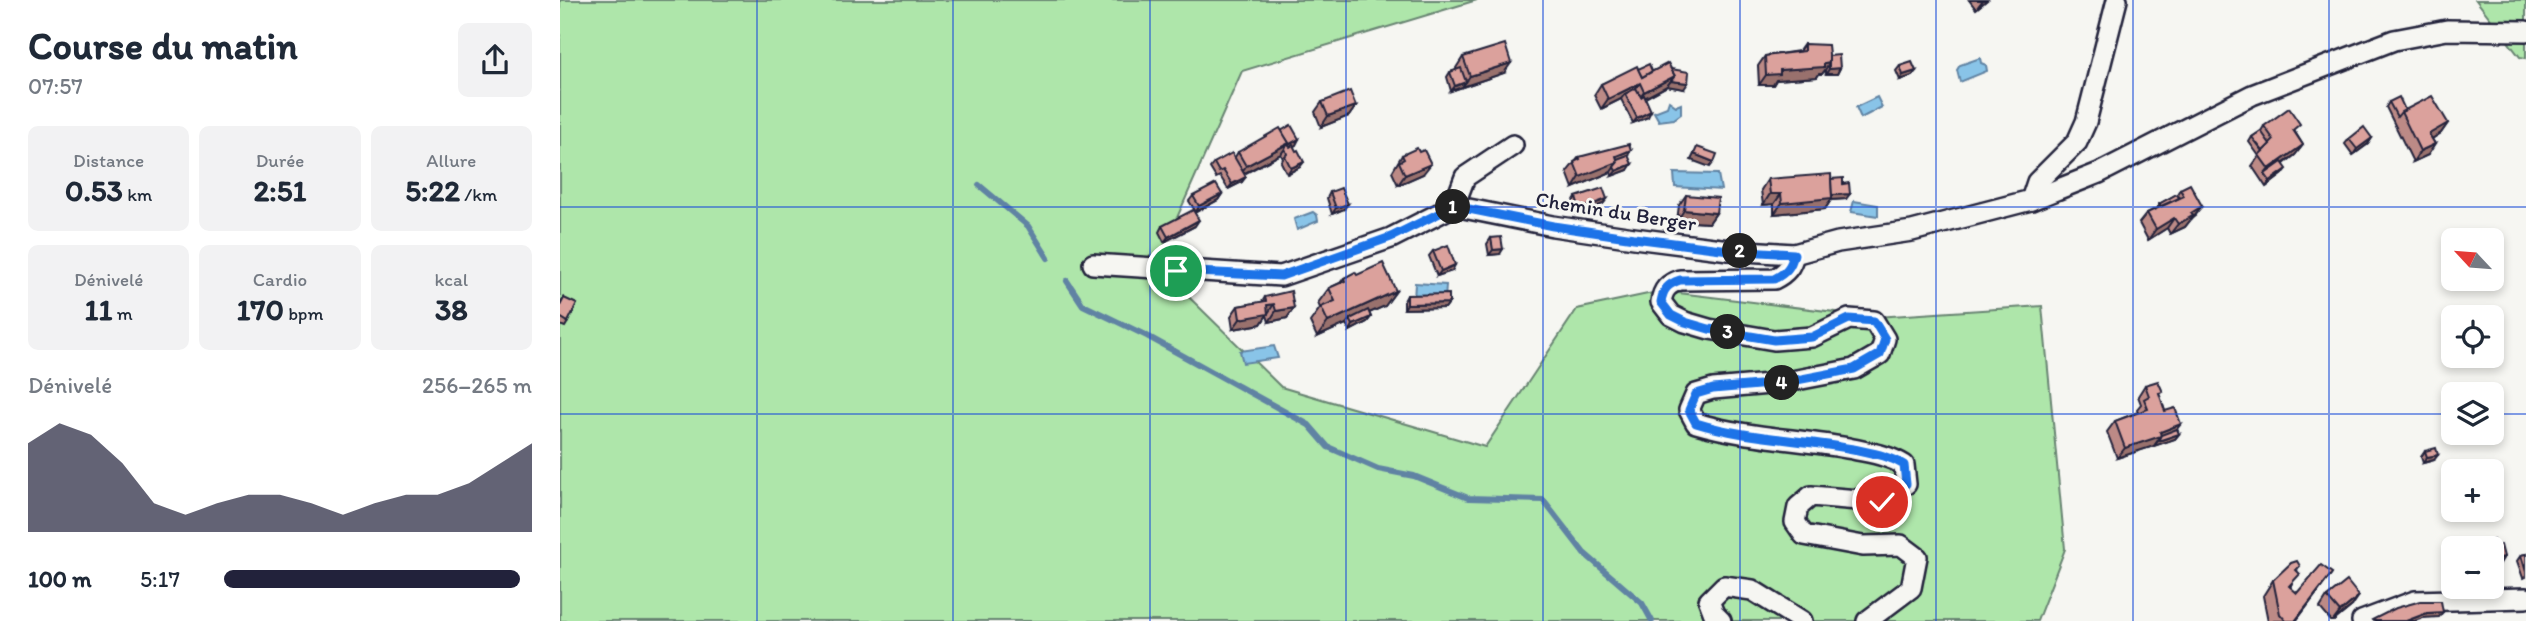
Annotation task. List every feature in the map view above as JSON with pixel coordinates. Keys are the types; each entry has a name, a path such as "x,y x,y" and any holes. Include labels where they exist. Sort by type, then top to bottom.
{"street":[{"path":"2031,200 2037,181 2077,142 2086,121 2117,0"},
{"name":"Chemin du Berger","path":"1454,206 1553,226 1634,238 1729,250 1794,254 1838,242 1912,231 2031,200 2099,173 2252,94 2394,40 2447,30 2526,31"},
{"path":"1093,264 1281,276 1391,237 1454,206 1465,177 1513,145"},
{"path":"1794,254 1785,274 1774,279 1680,280 1669,284 1662,294 1661,302 1671,315 1685,322 1709,329 1774,340 1812,337 1849,319 1874,321 1885,339 1880,354 1854,369 1781,383 1713,389 1696,394 1689,410 1696,423 1722,431 1822,443 1891,457 1904,465 1906,484 1882,502 1811,496 1798,507 1795,522 1804,535 1863,546 1900,545 1917,557 1911,588 1867,621"},
{"path":"1721,621 1714,614 1709,601 1724,586 1752,590 1802,621"},
{"path":"2362,621 2415,601 2526,598"}],"green space":[{"path":"560,0 1477,0 1242,71 1156,265 1281,387 1485,447 1577,309 1662,291 1876,317 2042,306 2065,549 2037,621 560,621"},
{"path":"2476,0 2526,0 2526,58 2520,57"}],"water":[{"path":"1980,58 1987,71 1960,82 1957,70 1960,65"},
{"path":"1877,97 1882,107 1861,118 1856,107"},
{"path":"1669,101 1676,106 1681,104 1681,114 1674,119 1659,121 1654,112 1667,107"},
{"path":"1674,173 1718,174 1721,190 1675,187"},
{"path":"1854,201 1878,205 1878,216 1851,212"},
{"path":"1313,212 1318,221 1297,230 1294,219"},
{"path":"1415,283 1446,285 1445,300 1414,300"},
{"path":"1274,346 1278,358 1243,363 1240,351"}],"building":[{"path":"1505,44 1511,63 1470,76 1463,57"},
{"path":"1804,44 1828,45 1830,63 1824,64 1824,67 1780,70 1780,74 1766,75 1765,56 1804,51"},
{"path":"1839,55 1840,68 1829,69 1829,56"},
{"path":"1912,62 1916,71 1903,75 1900,66"},
{"path":"1668,63 1675,76 1644,92 1640,83 1608,99 1601,84 1637,66 1642,77"},
{"path":"1649,64 1652,71 1642,77 1638,69"},
{"path":"1461,68 1466,82 1455,86 1450,72"},
{"path":"1671,69 1689,72 1688,83 1671,81 1675,76"},
{"path":"1636,88 1641,97 1644,95 1651,111 1637,118 1625,94"},
{"path":"1350,91 1356,106 1328,116 1322,102"},
{"path":"2432,96 2448,123 2429,134 2435,144 2420,151 2401,112"},
{"path":"2399,97 2405,110 2397,117 2389,102"},
{"path":"2289,108 2300,124 2293,130 2303,145 2269,169 2259,155 2274,140 2264,126"},
{"path":"1291,125 1299,139 1288,145 1293,145 1296,151 1298,150 1304,162 1291,168 1285,156 1285,148 1289,143 1281,131"},
{"path":"2364,127 2372,138 2357,149 2349,139"},
{"path":"1280,128 1289,143 1246,166 1238,152"},
{"path":"2261,131 2270,144 2263,151 2252,137"},
{"path":"1629,144 1631,150 1616,156 1618,162 1580,177 1574,162 1580,159 1579,157"},
{"path":"1697,147 1717,154 1714,162 1694,154"},
{"path":"1417,148 1419,152 1424,150 1431,164 1405,175 1399,162 1404,159 1402,155"},
{"path":"1232,153 1246,177 1232,184 1223,170 1219,172 1214,163"},
{"path":"1628,155 1632,164 1616,171 1614,167 1617,159"},
{"path":"2282,162 2287,169 2270,181 2265,174"},
{"path":"1831,174 1832,198 1782,203 1781,194 1770,194 1768,179"},
{"path":"1843,178 1843,184 1849,183 1850,194 1832,195 1831,179"},
{"path":"1216,184 1222,194 1199,206 1193,196"},
{"path":"2190,184 2202,206 2191,213 2193,216 2178,224 2174,218 2156,229 2147,213 2184,196 2180,189"},
{"path":"1341,188 1348,204 1336,208 1330,192"},
{"path":"1603,188 1607,199 1580,209 1576,197"},
{"path":"2177,194 2179,198 2161,206 2159,204"},
{"path":"1686,195 1718,198 1716,213 1684,210"},
{"path":"1193,210 1199,220 1168,237 1162,226"},
{"path":"1501,237 1503,249 1493,250 1491,238"},
{"path":"1448,245 1455,265 1441,271 1433,251"},
{"path":"1383,263 1396,291 1328,322 1321,307 1335,301 1329,288 1345,281 1344,278 1355,272 1357,275"},
{"path":"1291,291 1294,308 1276,311 1274,304 1267,305 1268,314 1240,319 1238,306 1266,301 1265,297"},
{"path":"1449,294 1449,303 1407,304 1407,295"},
{"path":"564,298 577,304 568,322 560,317 560,306"},
{"path":"1368,310 1371,317 1353,325 1350,319"},
{"path":"2158,381 2163,392 2159,393 2165,411 2175,408 2181,424 2160,432 2161,436 2125,448 2115,421 2148,409 2144,399 2149,396 2145,385"},
{"path":"2177,429 2179,434 2158,441 2161,435"},
{"path":"2436,448 2438,455 2427,457 2425,451"},
{"path":"2526,554 2526,572 2521,555"},
{"path":"2297,561 2300,566 2296,570 2300,574 2289,586 2297,593 2321,565 2332,573 2295,621 2286,621 2280,614 2273,580 2291,563"},
{"path":"2347,581 2359,596 2340,612 2327,597"},
{"path":"2421,601 2441,601 2443,612 2427,613 2406,621 2372,620 2396,608"}],"waterway":[{"path":"979,185 1028,226 1048,258"},
{"path":"1067,281 1083,305 1147,336 1309,425 1328,447 1378,469 1414,476 1468,498 1543,500 1584,553 1642,603 1652,621"}],"route":[{"path":"1176,271 1281,276 1391,237 1454,206 1553,226 1634,238 1729,250 1794,254 1785,274 1774,279 1680,280 1669,284 1662,294 1661,302 1671,315 1685,322 1709,329 1774,340 1812,337 1849,319 1874,321 1885,339 1880,354 1854,369 1781,383 1713,389 1696,394 1689,410 1696,423 1722,431 1822,443 1891,457 1904,465 1906,484 1882,502"}]}
